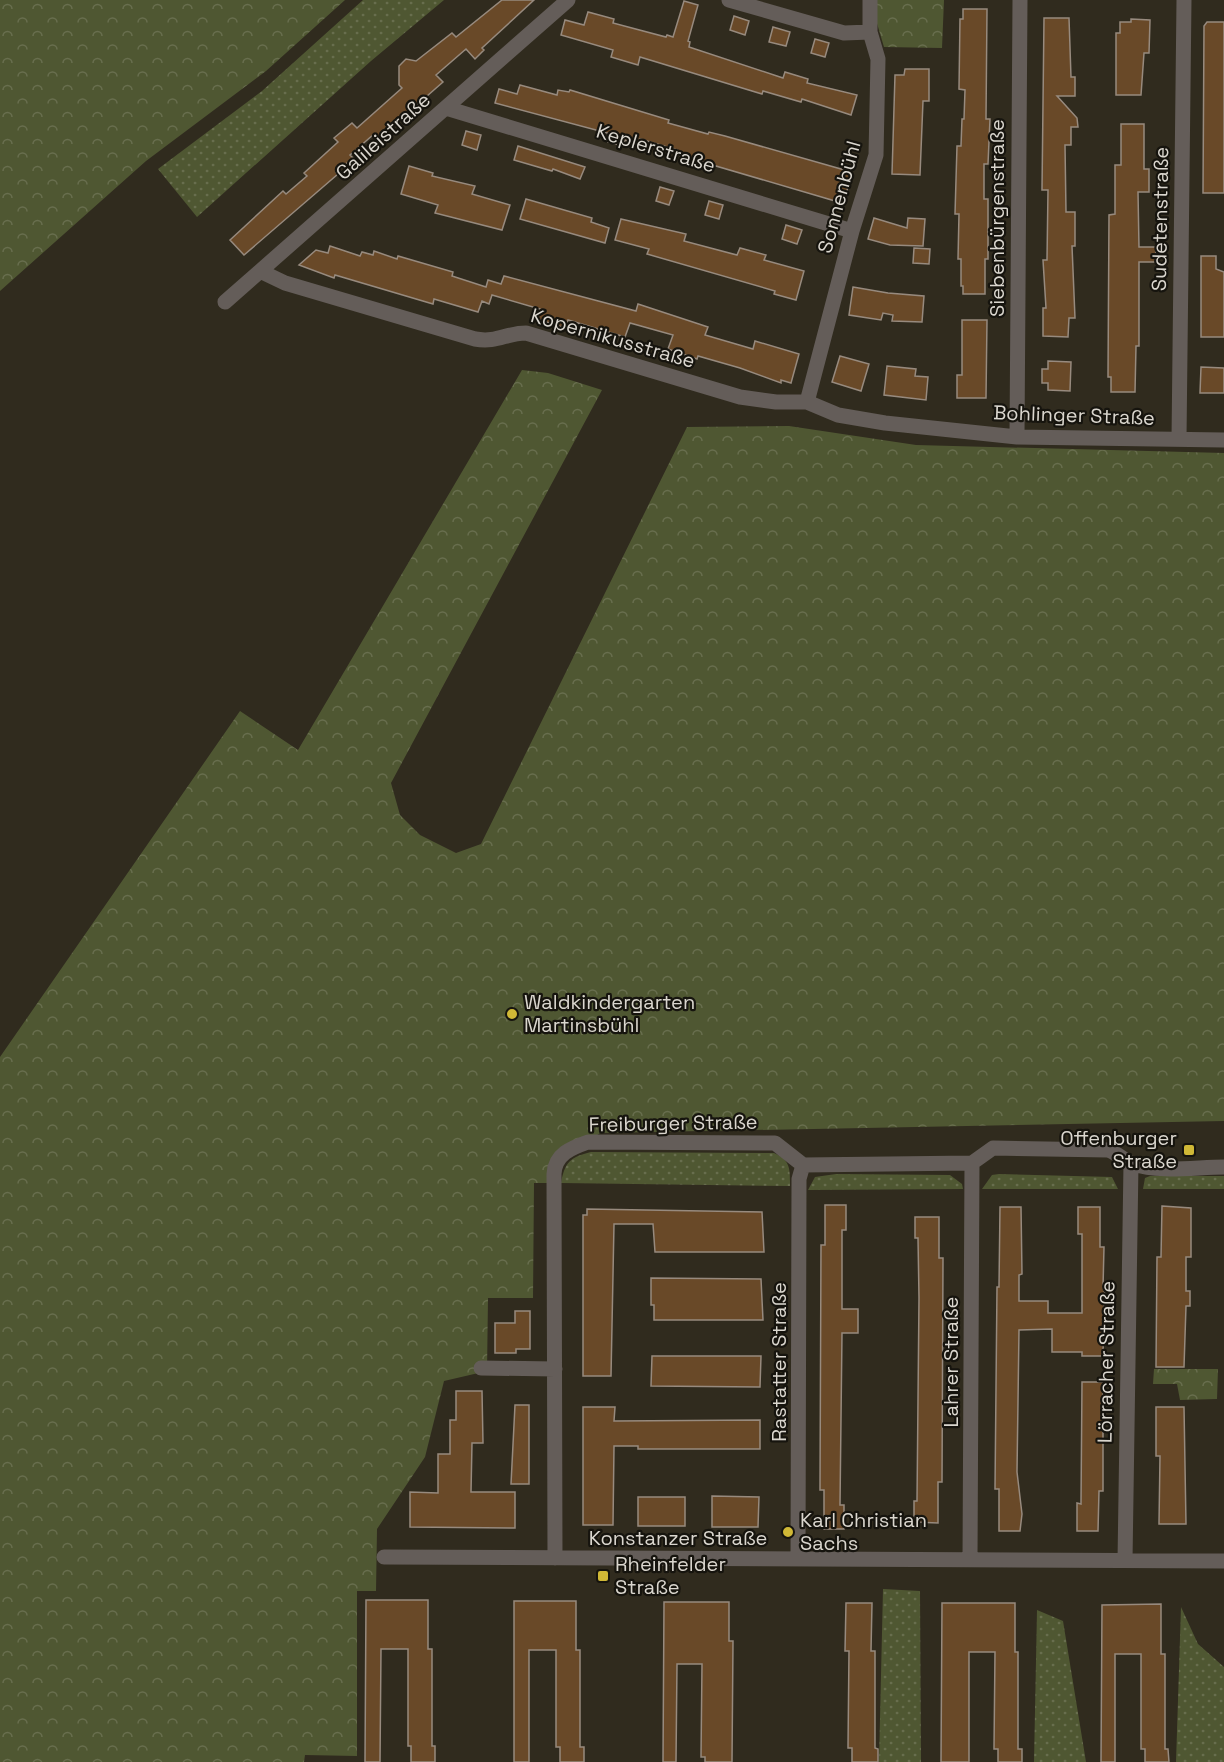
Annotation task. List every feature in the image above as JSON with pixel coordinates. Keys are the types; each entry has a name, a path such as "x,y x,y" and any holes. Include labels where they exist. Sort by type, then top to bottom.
{"street":[{"name":"Galileistraße","path":"225,303 568,0"},
{"path":"729,0 844,33 870,32"},
{"name":"Sonnenbühl","path":"807,402 852,231 876,155 878,59 870,32 870,0"},
{"name":"Siebenbürgenstraße","path":"1017,437 1020,0"},
{"name":"Sudetenstraße","path":"1179,439 1184,0"},
{"name":"Keplerstraße","path":"446,108 852,231"},
{"name":"Kopernikusstraße","path":"261,272 285,283 475,339 493,341 510,334 526,333 740,397 776,402 807,402 838,414 923,428"},
{"name":"Bohlinger Straße","path":"923,428 1017,437 1224,440"},
{"name":"Freiburger Straße","path":"555,1369 554,1174 555,1164 567,1150 588,1142 775,1143 803,1165"},
{"path":"803,1165 972,1163 993,1148 1108,1150 1119,1154 1131,1163 1150,1167 1224,1167"},
{"name":"Lahrer Straße","path":"970,1560 972,1163"},
{"name":"Lörracher Straße","path":"1125,1561 1131,1163"},
{"name":"Rastatter Straße","path":"798,1559 799,1179 803,1165"},
{"path":"482,1368 555,1369 555,1558"},
{"name":"Konstanzer Straße","path":"384,1557 1224,1561"}],"green space":[{"path":"0,0 345,0 266,71 146,161 0,291"},
{"path":"363,0 444,0 371,61 197,217 158,169 262,91"},
{"path":"876,0 944,0 942,48 884,47 876,20"},
{"path":"522,370 548,373 602,390 391,783 400,815 420,835 456,853 481,844 687,427 789,426 916,445 1224,453 1224,1121 600,1133 588,1142 567,1150 551,1183 534,1183 533,1298 488,1298 487,1371 444,1381 425,1457 377,1529 376,1591 357,1591 357,1756 305,1755 304,1762 0,1762 0,1057 240,711 298,750"},
{"path":"591,1152 774,1153 787,1162 790,1186 561,1183 564,1170 573,1158"},
{"path":"836,1174 950,1175 962,1184 963,1189 808,1190 815,1177"},
{"path":"992,1175 1112,1177 1118,1189 982,1189"},
{"path":"1150,1176 1224,1176 1224,1189 1143,1189 1145,1178"},
{"path":"1154,1369 1218,1369 1217,1399 1180,1400 1177,1384 1153,1384"},
{"path":"883,1589 920,1591 921,1762 879,1762"},
{"path":"1181,1607 1198,1644 1224,1667 1224,1762 1176,1762"},
{"path":"1037,1610 1063,1621 1086,1762 1034,1762"}],"building":[{"path":"502,0 534,0 482,48 484,50 475,59 466,49 436,75 443,82 378,139 374,134 350,155 353,158 336,172 338,174 244,255 230,240 283,191 286,194 307,176 304,173 338,142 334,138 352,123 357,128 402,88 399,85 399,66 406,59 416,61 452,33 456,37"},
{"path":"684,1 698,5 688,41 690,42 689,47 783,78 785,72 808,79 807,83 857,95 851,115 802,99 801,102 763,91 762,94 640,57 638,65 611,57 613,50 561,35 565,20 584,25 588,12 614,19 613,23 673,37"},
{"path":"963,9 987,9 986,119 990,119 988,164 984,164 984,199 988,199 988,259 985,259 985,294 963,294 961,259 958,259 959,214 955,214 957,146 961,146 962,119 964,119 965,90 959,89 960,19 963,19"},
{"path":"734,16 749,21 745,35 730,30"},
{"path":"1044,18 1069,18 1071,77 1075,77 1075,96 1057,96 1077,118 1078,127 1071,127 1071,145 1065,145 1066,212 1075,212 1075,246 1072,246 1075,318 1069,318 1068,337 1043,336 1043,308 1046,308 1043,260 1047,260 1048,190 1042,190"},
{"path":"1131,19 1150,20 1149,53 1144,53 1141,95 1116,95 1116,33 1120,33 1120,22 1131,22"},
{"path":"1207,22 1224,22 1224,193 1203,193 1204,26"},
{"path":"773,27 790,32 786,46 769,42"},
{"path":"815,39 829,43 825,57 811,53"},
{"path":"905,69 929,69 929,101 923,101 920,175 892,174 895,75 904,75"},
{"path":"520,85 557,95 558,90 569,92 570,90 669,120 668,123 708,134 709,132 725,136 848,171 851,173 846,195 842,203 675,154 677,150 640,139 638,144 625,140 623,146 608,142 611,134 495,103 499,89 517,94"},
{"path":"1121,124 1144,124 1144,169 1149,169 1149,192 1138,192 1139,247 1156,247 1156,262 1139,262 1139,346 1136,346 1135,392 1111,392 1111,377 1108,377 1109,215 1115,214 1115,165 1121,165"},
{"path":"466,131 481,135 477,150 462,145"},
{"path":"518,146 585,167 580,179 553,169 552,171 514,160"},
{"path":"409,166 433,173 432,176 475,186 472,194 510,205 502,230 435,213 438,205 401,194"},
{"path":"660,187 674,191 669,205 656,201"},
{"path":"526,199 592,218 591,222 609,228 605,243 520,219"},
{"path":"709,201 723,205 719,219 705,215"},
{"path":"874,218 907,228 908,218 925,219 923,246 890,245 868,239"},
{"path":"621,219 686,234 684,241 737,255 740,248 766,255 764,260 804,271 796,300 774,294 775,291 647,254 649,249 615,240"},
{"path":"786,225 802,230 797,244 782,239"},
{"path":"330,246 360,256 362,252 373,255 374,251 397,259 398,256 453,272 452,276 486,287 488,280 501,284 504,276 636,311 638,304 708,327 705,335 753,349 755,341 799,354 791,383 781,380 781,383 740,368 698,356 697,359 668,349 673,335 630,323 625,337 568,320 565,328 537,319 540,309 492,295 489,304 482,301 478,312 434,299 433,304 335,275 334,278 299,265 316,250 328,253"},
{"path":"914,248 930,249 929,264 913,263"},
{"path":"1201,256 1216,256 1216,269 1224,272 1224,337 1201,337"},
{"path":"853,287 924,296 922,322 892,321 893,315 883,313 881,320 849,315"},
{"path":"962,320 987,320 986,398 957,398 957,375 962,375"},
{"path":"840,356 869,364 861,391 832,382"},
{"path":"1048,361 1071,362 1070,391 1048,390 1048,383 1042,383 1042,369 1048,369"},
{"path":"887,366 916,369 915,376 928,377 926,400 884,395"},
{"path":"1201,367 1224,368 1224,393 1200,393"},
{"path":"825,1205 846,1205 846,1230 842,1230 842,1309 858,1309 858,1333 842,1333 840,1505 844,1505 844,1529 824,1529 824,1490 820,1490 821,1245 825,1245"},
{"path":"1162,1206 1191,1208 1191,1257 1186,1257 1186,1291 1190,1291 1190,1306 1186,1306 1184,1367 1156,1367 1157,1257 1161,1257"},
{"path":"1000,1207 1021,1207 1022,1274 1019,1275 1019,1301 1048,1301 1048,1313 1082,1313 1082,1234 1078,1234 1078,1207 1100,1207 1100,1247 1104,1247 1103,1288 1106,1296 1104,1298 1103,1356 1082,1356 1082,1352 1052,1352 1052,1329 1019,1330 1017,1472 1022,1514 1020,1531 999,1531 999,1489 995,1489"},
{"path":"587,1209 762,1212 764,1252 655,1252 653,1224 614,1224 611,1376 583,1376 583,1215 587,1215"},
{"path":"915,1217 939,1217 939,1258 943,1258 942,1482 938,1482 938,1523 914,1522 914,1501 917,1501 919,1298 918,1238 915,1238"},
{"path":"651,1278 761,1279 763,1320 654,1320 654,1305 651,1305"},
{"path":"515,1311 530,1311 530,1349 516,1349 516,1353 495,1353 495,1323 515,1323"},
{"path":"652,1356 761,1356 760,1387 651,1386"},
{"path":"1082,1382 1103,1382 1103,1491 1099,1491 1098,1531 1077,1531 1077,1503 1081,1504"},
{"path":"456,1391 482,1391 483,1443 472,1443 471,1492 515,1492 515,1528 410,1527 410,1492 438,1493 438,1454 450,1454 450,1420 456,1420"},
{"path":"515,1405 529,1405 529,1484 511,1484"},
{"path":"583,1407 615,1407 614,1421 760,1420 760,1449 638,1449 638,1446 614,1446 613,1525 583,1525"},
{"path":"1156,1407 1184,1407 1186,1524 1159,1524 1160,1456 1156,1456"},
{"path":"712,1496 759,1497 758,1527 712,1527"},
{"path":"638,1497 685,1497 685,1526 638,1526"},
{"path":"366,1600 428,1600 428,1649 432,1649 432,1746 435,1746 435,1762 411,1762 411,1746 408,1746 408,1649 381,1649 380,1762 365,1762"},
{"path":"514,1601 576,1601 576,1650 580,1650 580,1747 584,1747 584,1762 560,1762 560,1747 556,1747 556,1650 529,1650 529,1762 514,1762"},
{"path":"664,1602 729,1602 729,1641 733,1641 732,1762 705,1762 705,1757 701,1757 702,1664 677,1664 676,1762 663,1762"},
{"path":"846,1603 872,1603 871,1651 875,1651 875,1748 878,1749 878,1762 852,1762 852,1748 848,1748 849,1651 845,1651"},
{"path":"942,1603 1015,1603 1015,1652 1018,1652 1018,1749 1022,1749 1022,1762 998,1762 998,1749 994,1749 995,1652 969,1652 969,1762 941,1762"},
{"path":"1161,1604 1161,1654 1165,1654 1165,1749 1168,1749 1169,1762 1145,1762 1145,1749 1141,1749 1141,1654 1115,1654 1115,1762 1101,1762 1102,1605"}],"place":[{"name":"Waldkindergarten Martinsbühl","path":"512,1014"},
{"name":"Offenburger Straße","path":"1189,1150"},
{"name":"Karl Christian Sachs","path":"788,1532"},
{"name":"Rheinfelder Straße","path":"603,1576"}]}
